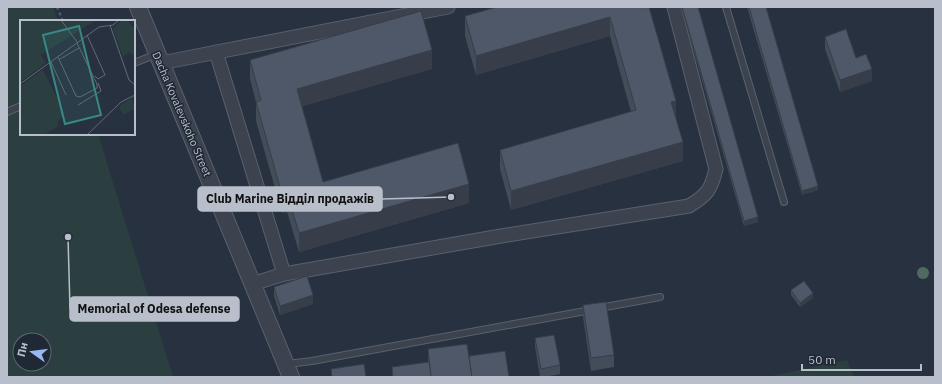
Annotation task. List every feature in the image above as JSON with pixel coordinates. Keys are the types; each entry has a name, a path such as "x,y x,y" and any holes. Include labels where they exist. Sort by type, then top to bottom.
{"street":[{"name":"Dacha Kovalevskoho Street","path":"138,7 288,371"},
{"path":"159,59 216,52 448,7"},
{"path":"252,284 284,274 501,236 689,206 699,200 710,188 716,169 674,7"},
{"path":"216,52 284,274"}],"lane":[{"path":"726,7 784,202"},
{"path":"135,63 159,59"},
{"path":"7,112 20,106"},
{"path":"288,371 312,361 660,297"}],"path":[{"path":"57,7 63,20"}],"green space":[{"path":"7,7 53,7 58,20 20,20 20,135 98,135 173,377 7,377"},
{"path":"847,360 854,377 767,377"}],"building":[{"path":"497,7 649,7 676,101 671,102 683,142 511,191 500,150 636,110 610,17 476,56 465,16"},
{"path":"682,7 698,7 758,217 744,221"},
{"path":"749,7 766,7 818,186 802,191"},
{"path":"421,11 432,50 297,89 323,182 458,143 469,184 299,233 287,193 282,194 256,102 261,100 250,60"},
{"path":"846,29 856,58 866,54 872,69 840,80 825,37"},
{"path":"307,276 313,295 280,306 274,287"},
{"path":"804,281 813,293 800,303 791,290"},
{"path":"606,302 614,355 591,358 583,305"},
{"path":"554,335 560,365 541,369 535,338"},
{"path":"467,344 472,377 431,377 428,349"},
{"path":"505,351 509,377 472,377 469,356"},
{"path":"429,362 431,377 393,377 392,367"},
{"path":"364,364 366,377 332,377 331,369"}],"place":[{"name":"Club Marine Відділ продажів","path":"451,197"},
{"name":"Memorial of Odesa defense","path":"68,237"}]}
